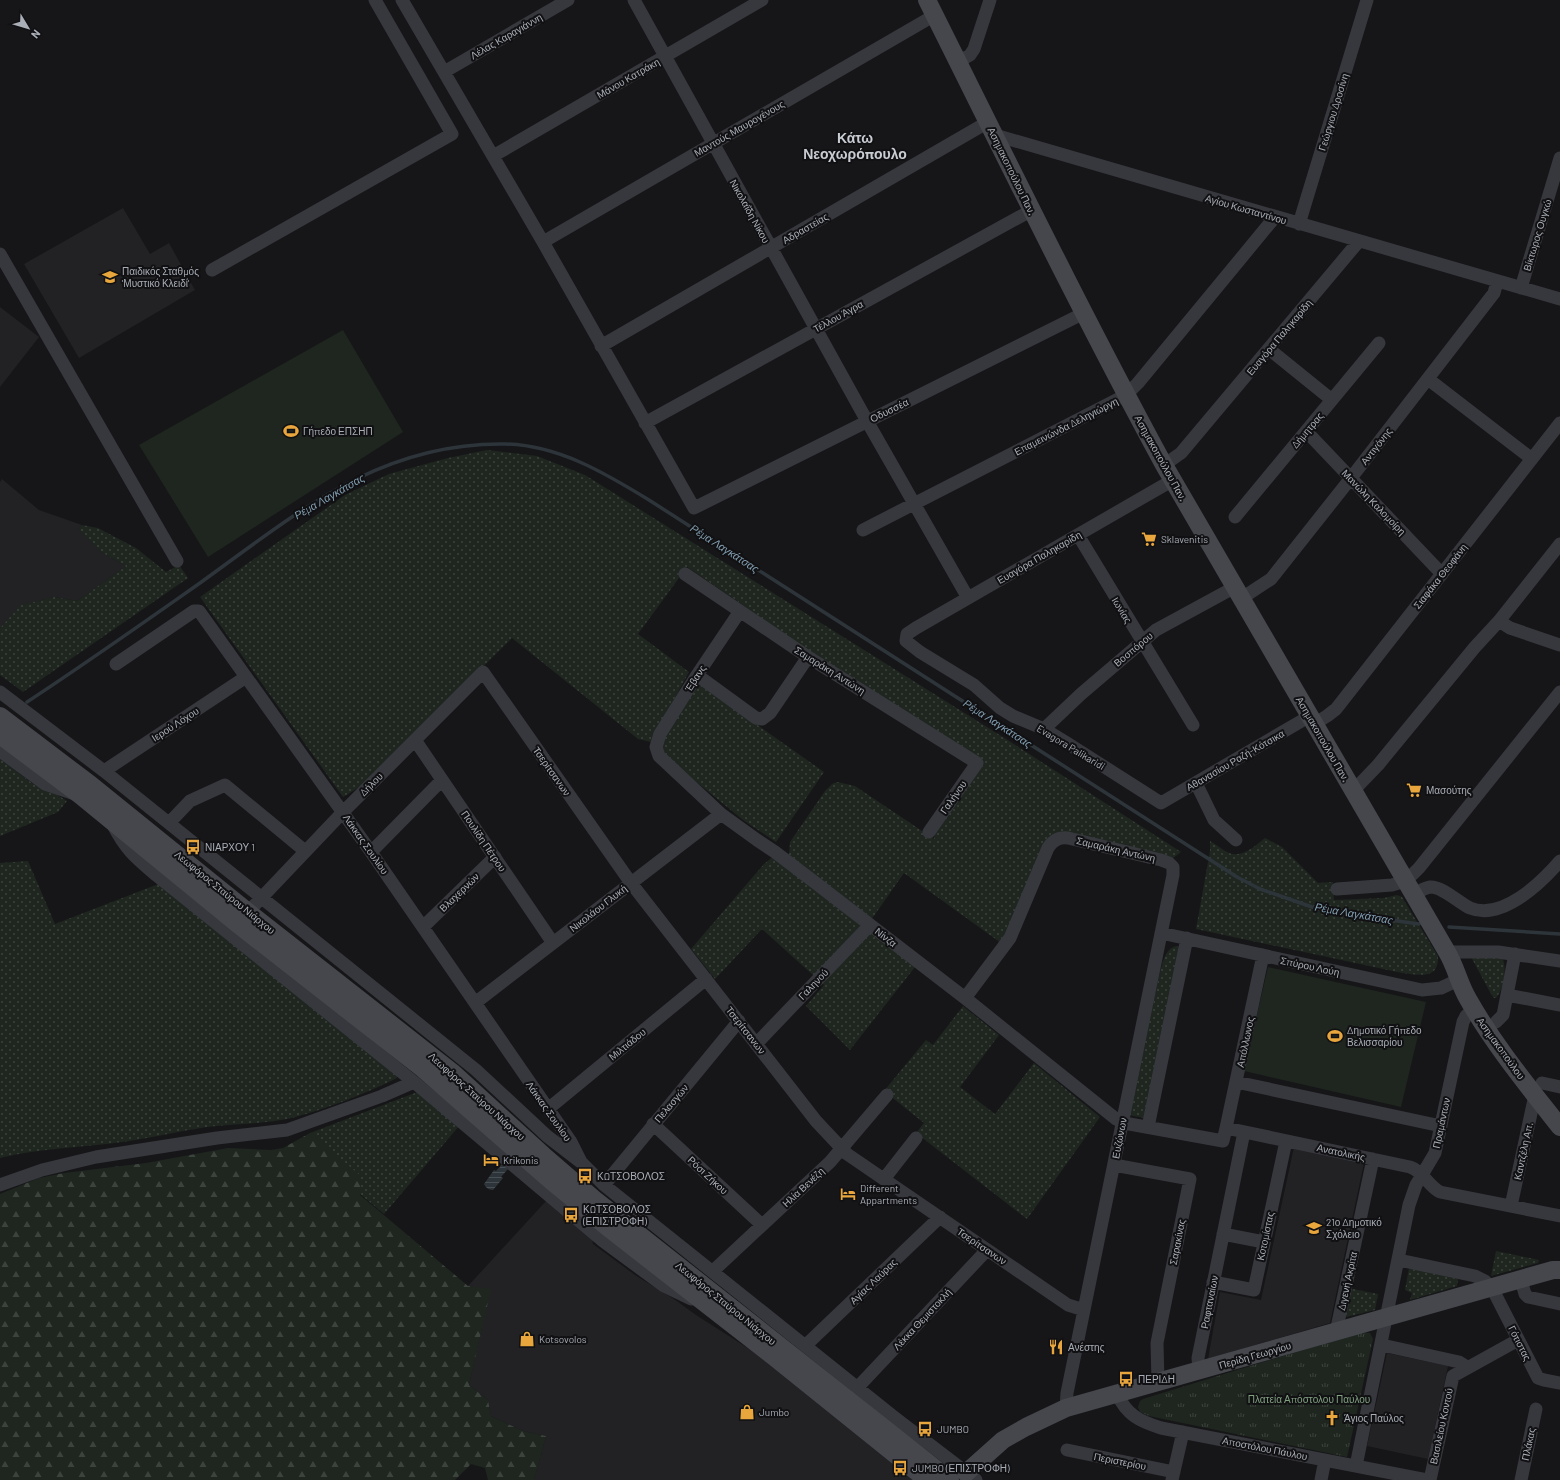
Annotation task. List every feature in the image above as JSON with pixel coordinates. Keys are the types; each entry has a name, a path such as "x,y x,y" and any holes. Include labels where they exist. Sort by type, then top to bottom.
{"main road":[{"name":"Ασημακοπούλου Παν.","path":"931,7 1084,313 1164,465 1453,965"},
{"name":"Λεωφόρος Σταύρου Νιάρχου","path":"0,716 91,785 248,912 452,1072 543,1155 594,1199 964,1478"},
{"name":"Λεωφόρος Σταύρου Νιάρχου","path":"0,735 80,795 240,926 423,1069 549,1179 611,1230 927,1480"},
{"name":"Ασημακοπούλου","path":"1453,965 1474,1009 1497,1044 1538,1089 1560,1108"},
{"name":"Ασημακοπούλου","path":"1453,965 1470,978 1560,1127"},
{"name":"Περίδη Γεωργίου","path":"964,1478 992,1448 1003,1440 1066,1408 1559,1268"}],"street":[{"path":"212,270 452,134 375,0"},
{"path":"402,0 543,242 645,423"},
{"name":"Λέλας Καραγιάννη","path":"444,72 568,0"},
{"name":"Νικολαΐδη Νίκου","path":"634,0 867,421 968,598"},
{"name":"Μάνου Κατράκη","path":"493,156 762,0"},
{"path":"958,62 970,55 974,49 990,0"},
{"name":"Γεώργιου Δροσίνη","path":"1299,224 1367,0"},
{"name":"Μαντούς Μαυρογένους","path":"543,242 713,143 931,7"},
{"name":"Αγίου Κωσταντίνου","path":"992,129 1275,217 1560,299"},
{"name":"Αδραστείας","path":"601,346 771,248 992,129"},
{"name":"Βίκτωρος Ουγκώ","path":"1521,288 1556,189 1560,158"},
{"name":"Τέλλου Άγρα","path":"645,423 1032,210"},
{"name":"Επαμεινώνδα Δεληγιώργη","path":"863,530 1126,395 1138,383 1275,217"},
{"name":"Ευαγόρα Παληκαρίδη","path":"1164,465 1181,453 1359,241"},
{"path":"0,254 177,561"},
{"name":"Αντιγόνης","path":"1238,593 1271,579 1494,293 1498,282"},
{"name":"Οδυσσέα","path":"645,423 694,508 1084,313"},
{"name":"Δήμητρας","path":"1235,517 1379,343"},
{"path":"1269,349 1332,400"},
{"path":"1428,378 1532,459"},
{"name":"Σιαφάκα Θεοφάνη","path":"1312,720 1327,716 1336,709 1560,423"},
{"name":"Μανώλη Καλομοίρη","path":"1306,431 1442,574"},
{"name":"Ευαγόρα Παληκαρίδη","path":"1044,729 1004,711 974,685 920,652 906,641 907,636 910,631 1173,480"},
{"name":"Ιωνίας","path":"1078,535 1193,725"},
{"path":"1353,791 1378,765 1560,544"},
{"name":"Σαμαράκη Αντώνη","path":"685,574 808,657 977,763"},
{"name":"Βοσπόρου","path":"1044,729 1081,694 1142,642 1168,623 1238,593"},
{"name":"Λάκκας Σουλίου","path":"116,664 194,611 199,611 372,852 571,1142 582,1163"},
{"name":"Έβανς","path":"656,747 660,734 696,675 740,611"},
{"path":"1498,621 1510,628 1560,645"},
{"path":"696,675 756,718 762,719 770,713 808,657"},
{"name":"Δήλου","path":"248,912 304,851 483,672"},
{"name":"Τσερίτσανων","path":"483,672 631,884 816,1121 842,1149 1068,1305 1084,1310"},
{"name":"Ιερού Λόχου","path":"104,771 246,677"},
{"path":"0,692 104,771 476,1070 553,1141 582,1163 604,1185 806,1346 964,1478"},
{"path":"1412,893 1419,868 1560,692"},
{"name":"Αθανασίου Ραζή-Κότσικα","path":"1161,803 1312,720"},
{"name":"Evagora Palikaridi","path":"1044,729 1161,803"},
{"name":"Πουλίδη Πέτρου","path":"415,740 553,943"},
{"name":"Νίνζα","path":"656,747 659,756 665,763 721,814 752,837 776,852 1122,1122"},
{"path":"0,752 46,784 80,795"},
{"name":"Γαλήνου","path":"929,832 977,763"},
{"path":"372,852 442,780"},
{"path":"1196,783 1214,820 1236,840"},
{"path":"169,823 190,801 225,785 304,851"},
{"name":"Νικολάου Γλυκή","path":"475,1003 721,814"},
{"path":"111,820 123,843 134,857 414,1082 603,1241 664,1286 711,1308"},
{"name":"Σαμαράκη Αντώνη","path":"965,998 1010,938 1048,848 1055,840 1059,838 1068,838 1161,860 1172,865 1174,869"},
{"name":"Βλαχερνών","path":"423,927 495,857"},
{"path":"1337,889 1392,885 1412,893 1433,887 1470,908 1479,910 1493,910 1506,906 1524,894 1560,861"},
{"name":"Ευζώνων","path":"1066,1408 1067,1393 1174,869"},
{"name":"Γαληνού","path":"756,1044 870,925"},
{"name":"Σπύρου Λούη","path":"1162,933 1422,990 1441,988 1453,965 1482,952 1516,954 1560,961"},
{"path":"1148,1127 1187,938"},
{"path":"1496,1022 1503,1015 1516,954"},
{"name":"Απόλλωνος","path":"1226,1128 1263,955"},
{"name":"Μιλτιάδου","path":"548,1109 706,979"},
{"path":"1507,995 1560,1005"},
{"name":"Πραμάντων","path":"1356,1466 1382,1345 1386,1318 1411,1196 1422,1174 1434,1157 1462,1022 1474,1009"},
{"name":"Πελασγών","path":"604,1185 739,1022"},
{"path":"0,1186 42,1170 96,1156 163,1145 287,1130 382,1096 414,1082"},
{"path":"1236,1082 1441,1126"},
{"path":"1538,1089 1560,1087"},
{"name":"Καντζέλη Απ.","path":"1511,1206 1538,1089"},
{"name":"Ηλία Βενέζη","path":"713,1271 842,1149 887,1095"},
{"path":"1122,1122 1223,1140 1226,1128"},
{"name":"Ρόσι Ζήκου","path":"653,1124 762,1225"},
{"name":"Ανατολικής","path":"1226,1128 1410,1167 1422,1174 1435,1189 1440,1192 1560,1216"},
{"name":"Ραφταναίων","path":"1198,1370 1198,1358 1244,1132"},
{"path":"884,1179 916,1138"},
{"name":"Κοτομίστας","path":"1213,1282 1254,1290 1286,1141"},
{"name":"Διγενή Ακρίτα","path":"1336,1332 1373,1159"},
{"name":"Σαρακίνας","path":"1114,1165 1190,1179 1157,1343 1156,1353 1158,1382"},
{"name":"Αγίας Λαύρας","path":"806,1346 940,1217"},
{"path":"1223,1234 1264,1242"},
{"name":"Λέκκα Θεμιστοκλή","path":"857,1388 987,1250"},
{"path":"1399,1260 1475,1276 1485,1281 1492,1288"},
{"path":"1521,1280 1525,1294 1528,1297 1560,1304"},
{"name":"Γότιστας","path":"1492,1288 1538,1378 1560,1383"},
{"name":"Βασιλείου Κοντού","path":"1428,1480 1453,1376 1466,1367 1518,1340"},
{"path":"1382,1345 1459,1362 1466,1367"},
{"name":"Αποστόλου Πάυλου","path":"1117,1394 1124,1408 1139,1420 1161,1428 1428,1480"},
{"name":"Πλάκας","path":"1521,1480 1536,1409"},
{"path":"1173,1476 1183,1432"},
{"name":"Περιστερίου","path":"1067,1450 1173,1476"},
{"path":"1321,1480 1325,1460"}],"shaded area":[{"name":"Παιδικός Σταθμός 'Μυστικό Κλειδί'","path":"123,208 150,254 169,243 195,290 79,358 24,264"},
{"path":"0,307 39,337 0,387"},
{"path":"2,479 39,510 82,525 78,529 101,552 126,566 77,601 54,597 22,605 0,628 0,482"},
{"name":"21ο Δημοτικό Σχόλειο","path":"1294,1147 1364,1163 1330,1323 1208,1359 1220,1292 1261,1300"},
{"path":"502,1164 508,1169 493,1190 489,1189 484,1184 494,1170 496,1171"},
{"path":"546,1201 592,1237 593,1244 635,1275 754,1352 918,1480 534,1480 546,1436 523,1431 491,1416 488,1400 469,1385 490,1290 468,1286"},
{"path":"1387,1353 1448,1366 1428,1459 1367,1446"}],"green space":[{"path":"343,330 403,432 208,557 139,445"},
{"path":"487,450 537,456 585,475 1006,739 1181,852 1173,858 1064,832 1001,943 904,873 871,920 789,855 790,842 825,791 832,784 837,782 855,786 934,839 936,830 983,762 789,639 743,605 687,567 638,634 689,672 651,742 638,739 512,638 363,785 343,797 200,597 345,495 389,474 448,458"},
{"path":"82,525 98,528 136,548 166,572 179,565 188,578 23,692 0,675 0,628 21,605 54,597 77,601 126,566 101,552 78,529"},
{"path":"698,683 824,772 776,842 743,820 666,757 661,743"},
{"path":"0,759 32,783 67,801 58,812 0,836"},
{"path":"1265,838 1282,847 1318,883 1333,882 1334,900 1384,898 1397,895 1402,897 1438,956 1435,969 1432,972 1422,975 1402,973 1196,929 1210,851 1210,841 1229,853 1239,854 1244,853"},
{"path":"774,856 915,967 850,1050 806,1006 824,985 762,929 715,979 691,949 764,864"},
{"path":"28,861 55,924 161,883 397,1073 397,1078 345,1101 292,1118 260,1123 207,1127 129,1141 16,1154 0,1158 0,863"},
{"path":"1177,946 1179,948 1145,1118 1128,1115 1162,964 1167,952 1173,947"},
{"path":"1470,955 1502,958 1505,973 1503,985 1499,995 1496,998 1494,998 1491,994"},
{"name":"Δημοτικό Γήπεδο Βελισσαρίου","path":"1268,967 1426,1002 1401,1107 1244,1071"},
{"path":"963,1006 999,1035 960,1087 995,1114 1034,1063 1100,1117 1027,1219 916,1133 924,1123 884,1091 926,1040 933,1045"},
{"path":"420,1091 460,1125 384,1214 360,1194 310,1133"},
{"path":"310,1133 361,1176 360,1195 468,1286 491,1289 469,1385 488,1400 491,1416 523,1431 546,1436 534,1480 488,1480 485,1468 471,1464 455,1480 0,1480 0,1194 39,1178 64,1173 146,1163 228,1148 271,1150 283,1148"},
{"path":"1496,1251 1539,1260 1538,1263 1491,1276"},
{"path":"1409,1268 1458,1279 1457,1286 1410,1300 1412,1293 1405,1290"},
{"path":"1348,1288 1378,1294 1375,1310 1342,1318"},
{"name":"Πλατεία Απόστολου Παύλου","path":"1361,1332 1370,1333 1373,1339 1347,1457 1149,1416 1140,1412 1138,1407 1140,1401 1143,1399"}],"waterway":[{"name":"Ρέμα Λαγκάτσας","path":"27,702 136,628 305,508 341,487 378,469 418,455 460,447 505,444 544,449 580,462 649,500 1237,877 1260,889 1327,911 1419,924"},
{"name":"Ρέμα Λαγκάτσας","path":"1449,927 1560,934"}],"place":[{"name":"Παιδικός Σταθμός 'Μυστικό Κλειδί'","path":"110,277"},
{"name":"Γήπεδο ΕΠΣΗΠ","path":"291,431"},
{"name":"Sklavenitis","path":"1149,539"},
{"name":"Μασούτης","path":"1414,790"},
{"name":"ΝΙΑΡΧΟΥ 1","path":"193,847"},
{"name":"Δημοτικό Γήπεδο Βελισσαρίου","path":"1335,1036"},
{"name":"Krikonis","path":"491,1160"},
{"name":"ΚΩΤΣΟΒΟΛΟΣ","path":"585,1176"},
{"name":"Different Appartments","path":"848,1194"},
{"name":"ΚΩΤΣΟΒΟΛΟΣ (ΕΠΙΣΤΡΟΦΗ)","path":"571,1215"},
{"name":"21ο Δημοτικό Σχόλειο","path":"1314,1228"},
{"name":"Kotsovolos","path":"527,1339"},
{"name":"Ανέστης","path":"1056,1347"},
{"name":"ΠΕΡΙΔΗ","path":"1126,1379"},
{"name":"Jumbo","path":"747,1412"},
{"name":"Άγιος Παύλος","path":"1332,1418"},
{"name":"JUMBO","path":"925,1429"},
{"name":"JUMBO (ΕΠΙΣΤΡΟΦΗ)","path":"900,1468"}],"district":[{"name":"Κάτω Νεοχωρόπουλο","path":"855,146"}]}
